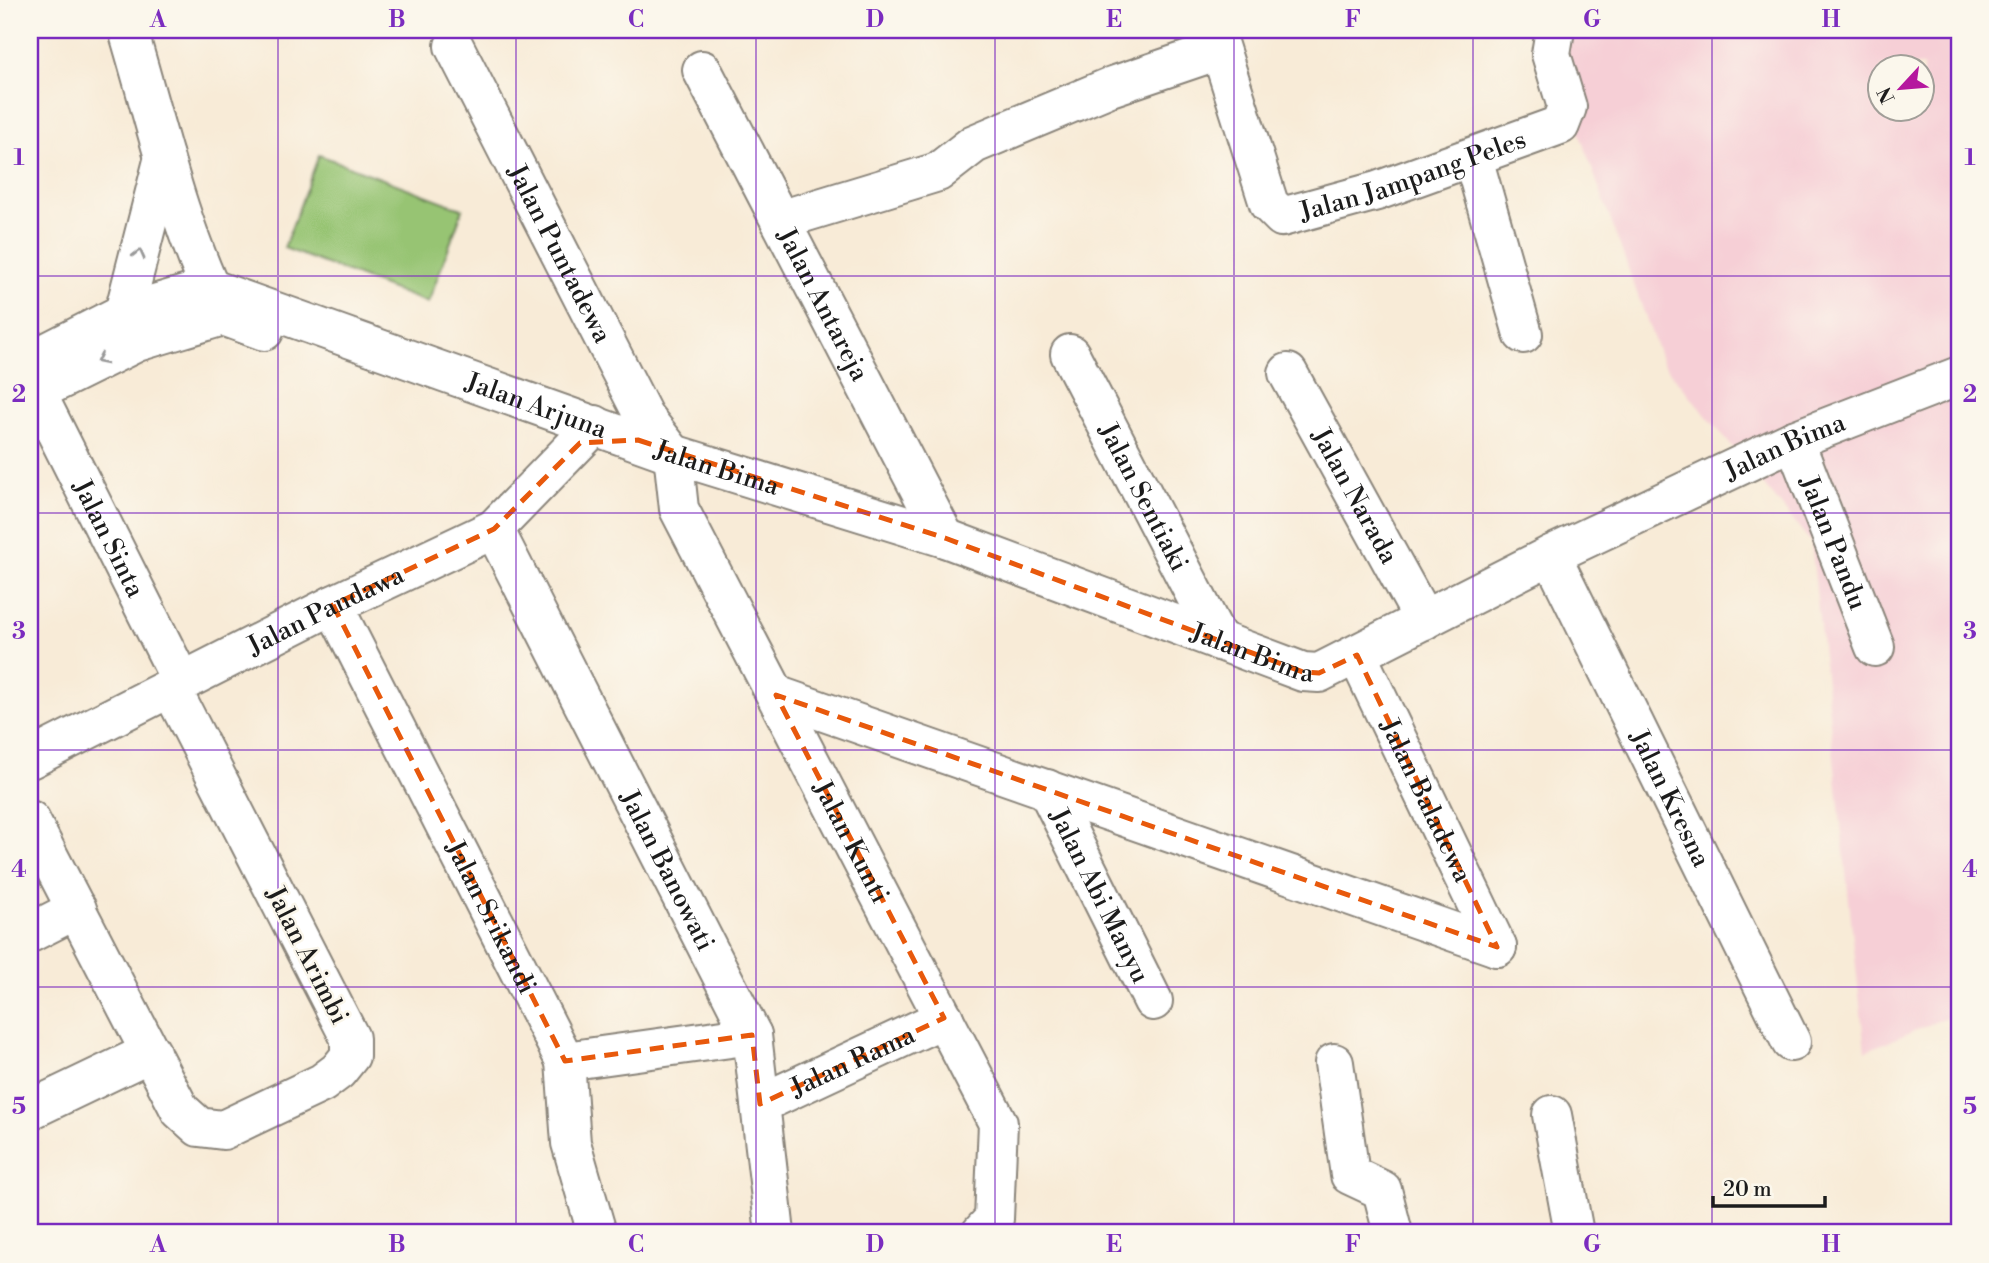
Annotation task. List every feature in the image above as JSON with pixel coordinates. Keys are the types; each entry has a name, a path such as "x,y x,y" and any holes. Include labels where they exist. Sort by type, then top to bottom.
{"street":[{"path":"31,382 131,327 216,302 164,157 128,30"},
{"name":"Jalan Jampang Peles","path":"1217,40 1269,204 1282,217 1377,191 1560,124 1567,107 1551,54 1555,30"},
{"path":"780,220 938,172 974,144 1217,40"},
{"name":"Jalan Puntadewa","path":"454,46 643,417 673,454"},
{"name":"Jalan Antareja","path":"702,70 945,538"},
{"path":"131,327 164,157"},
{"path":"1473,158 1522,334"},
{"name":"Jalan Arjuna","path":"216,302 588,434 638,440"},
{"name":"Jalan Sentiaki","path":"1070,354 1219,641"},
{"name":"Jalan Narada","path":"1288,373 1424,620"},
{"name":"Jalan Bima","path":"638,440 673,454 945,538 1303,672 1319,673 1550,555 1794,440 1959,376"},
{"name":"Jalan Sinta","path":"31,382 176,685"},
{"name":"Jalan Pandawa","path":"30,759 333,605 494,529 588,434"},
{"name":"Jalan Pandu","path":"1794,440 1875,647"},
{"name":"Jalan Kunti","path":"673,454 680,509 998,1123 994,1219 981,1233"},
{"name":"Jalan Banowati","path":"494,529 752,1035 775,1233"},
{"name":"Jalan Kresna","path":"1550,555 1791,1042"},
{"name":"Jalan Srikandi","path":"333,605 565,1061"},
{"name":"Jalan Baladewa","path":"1047,789 1497,947 1357,655"},
{"name":"Jalan Arimbi","path":"30,820 180,1110 199,1127 223,1130 322,1083 338,1071 350,1056 350,1038 176,685"},
{"path":"776,695 1047,789"},
{"name":"Jalan Abi Manyu","path":"1047,789 1153,1002"},
{"path":"30,933 77,909"},
{"name":"Jalan Rama","path":"760,1104 944,1018"},
{"path":"597,1233 571,1143 565,1061 752,1035"},
{"path":"30,1110 151,1052"},
{"path":"1334,1063 1350,1175 1382,1189 1393,1233"},
{"path":"1552,1115 1574,1233"}],"highlighted area":[{"path":"638,440 945,538 1303,672 1319,673 1357,655 1497,947 776,695 944,1018 760,1104 752,1035 565,1061 333,605 494,529 580,443"}],"shaded area":[{"path":"1542,30 1959,30 1959,1012 1865,1051 1811,542 1662,362"}],"green space":[{"path":"319,155 463,209 428,303 284,248"}]}
